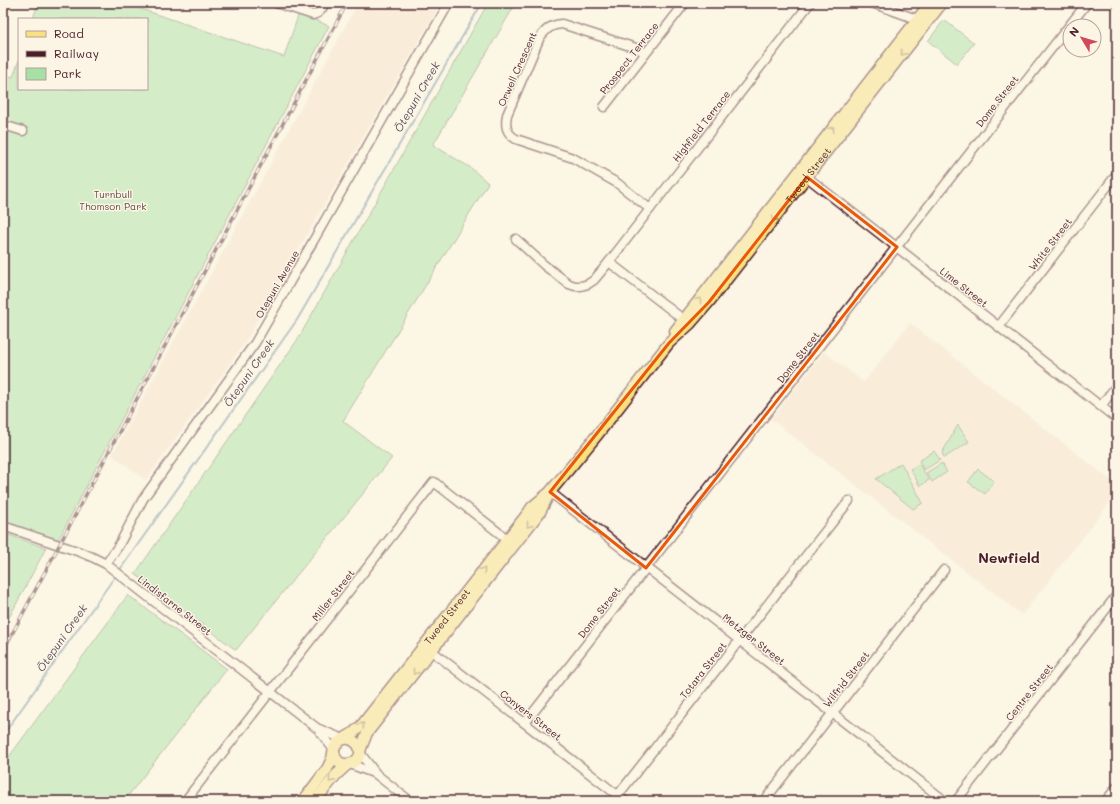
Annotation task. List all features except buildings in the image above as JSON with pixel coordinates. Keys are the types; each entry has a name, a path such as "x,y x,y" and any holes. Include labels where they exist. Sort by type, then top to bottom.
{"main road":[{"name":"Tweed Street","path":"922,20 930,3"},
{"name":"Tweed Street","path":"343,739 361,726 428,647 511,542 540,512 550,492 669,343 676,329 687,322 709,302 803,174 922,20 942,3"},
{"name":"Tweed Street","path":"360,752 367,733 428,647"},
{"path":"303,801 327,769 337,743 343,739 349,739 355,742 360,752 357,759 336,775 315,801"},
{"path":"334,751 335,757 338,761 343,764 349,764"}],"street":[{"path":"276,3 313,15 318,14 325,3"},
{"name":"Otepuni Avenue","path":"106,564 119,545 143,499 255,343 449,3"},
{"name":"Prospect Terrace","path":"604,107 685,3"},
{"name":"Highfield Terrace","path":"516,239 544,265 569,284 581,286 594,280 810,3"},
{"path":"872,3 922,20"},
{"name":"Dome Street","path":"525,723 1086,3"},
{"name":"Orwell Crescent","path":"645,53 639,49 562,24 555,24 547,29 540,37 507,115 506,129 512,137 516,139 582,162 617,183 650,209"},
{"path":"3,126 23,131"},
{"name":"Lime Street","path":"803,174 1117,418"},
{"name":"White Street","path":"999,326 1117,174"},
{"path":"609,262 687,322"},
{"path":"1101,406 1117,385"},
{"name":"Miller Street","path":"185,801 434,482 511,542"},
{"name":"Metzger Street","path":"550,492 946,801"},
{"name":"Totara Street","path":"618,796 848,501"},
{"name":"Lindisfarne Street","path":"3,526 80,552 106,564 318,729 343,739"},
{"name":"Wilfrid Street","path":"764,801 944,570"},
{"name":"Centre Street","path":"956,801 1117,595"},
{"name":"Conyers Street","path":"428,647 625,801"},
{"name":"Lindisfarne Street","path":"318,729 334,751"},
{"path":"360,752 379,777"},
{"path":"349,764 379,777 410,801"},
{"path":"1106,801 1117,787"}],"highlighted area":[{"path":"807,177 897,247 646,568 550,492 669,343 709,302"}],"shaded area":[{"path":"358,3 441,3 244,344 146,480 112,455"},
{"path":"910,323 1117,485 1117,497 1115,496 1022,615 771,419 824,352 864,382"}],"green space":[{"name":"Turnbull Thomson Park","path":"38,3 123,3 284,57 299,13 329,26 58,540 3,521 3,74 13,77 18,63 18,90 148,90 148,18 33,18"},
{"path":"488,3 516,3 433,145 471,168 488,183 343,421 392,458 236,650 135,574 298,339"},
{"path":"944,20 974,43 957,64 928,41"},
{"path":"958,425 969,442 944,458 942,453"},
{"path":"934,451 940,460 924,470 919,461"},
{"path":"901,463 923,503 913,509 876,479"},
{"path":"942,463 947,472 932,482 926,473"},
{"path":"919,464 929,480 920,486 910,469"},
{"path":"978,469 994,481 985,494 968,482"},
{"path":"3,533 46,548 3,629"},
{"path":"128,595 227,669 124,801 3,801 3,765"}],"waterway":[{"name":"Ōtepuni Creek","path":"119,571 297,320 482,3"},
{"name":"Ōtepuni Creek","path":"3,735 116,575"}],"railway":[{"path":"3,651 347,3"}],"district":[{"name":"Newfield","path":"1009,558"}]}
